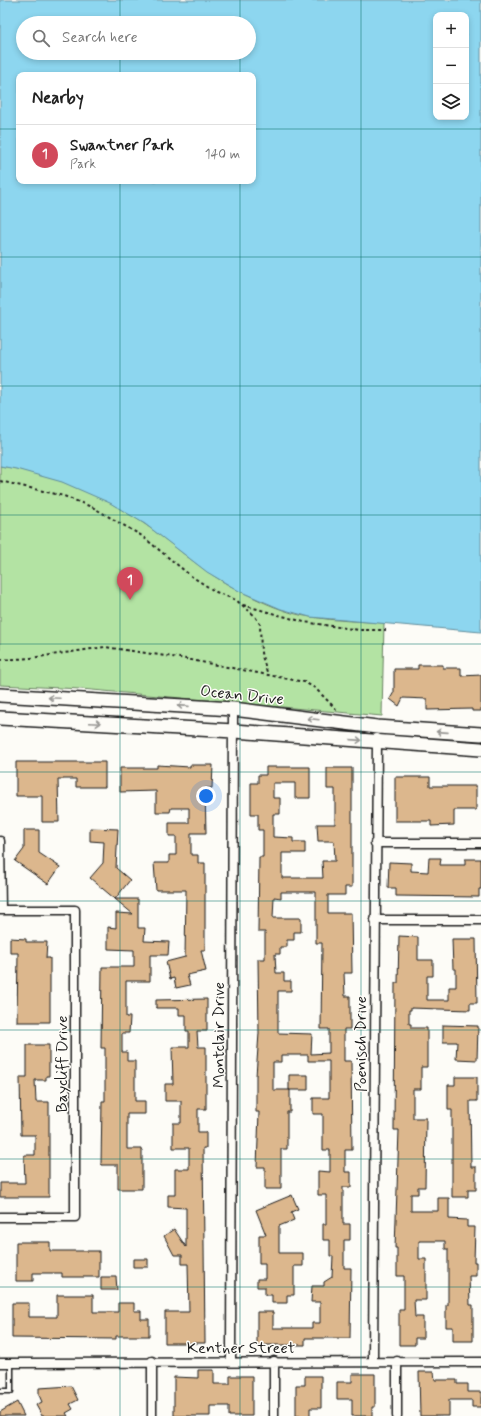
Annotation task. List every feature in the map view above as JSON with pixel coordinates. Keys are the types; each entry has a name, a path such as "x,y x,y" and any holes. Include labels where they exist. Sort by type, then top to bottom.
{"main road":[{"name":"Ocean Drive","path":"0,695 233,709 377,727 480,734"},
{"path":"132,703 132,725"},
{"path":"0,718 234,731 479,749 480,734"}],"street":[{"name":"Montclair Drive","path":"231,1362 233,709"},
{"name":"Poenisch Drive","path":"373,1361 377,727"},
{"path":"0,841 1,910"},
{"path":"376,843 481,843"},
{"name":"Baycliff Drive","path":"0,1217 75,1217 75,910 1,910"},
{"path":"375,920 481,920"},
{"name":"Kentner Street","path":"0,1363 152,1361 481,1362"},
{"path":"152,1361 152,1416"},
{"path":"274,1361 274,1416"},
{"path":"397,1362 397,1416"}],"lane":[{"path":"0,1391 11,1391 11,1362"}],"path":[{"path":"0,481 64,496 94,508 142,536 191,576 216,592 236,600 254,615 260,624 261,653 268,675"},
{"path":"241,605 304,622 359,630 386,630"},
{"path":"0,660 38,657 104,647 179,658 304,682 315,688 341,714"}],"green space":[{"path":"0,466 19,469 58,480 113,504 146,525 215,577 240,591 275,607 311,617 384,623 382,716 81,689 0,685"}],"water":[{"path":"0,0 481,0 481,632 310,617 281,609 239,591 207,572 145,524 110,503 62,482 0,466"}],"building":[{"path":"418,665 443,665 443,668 461,668 461,676 481,675 481,711 472,711 472,709 427,710 427,699 403,698 399,706 390,699 394,692 394,669 418,669"},
{"path":"16,762 105,762 105,787 76,787 76,779 58,779 59,822 42,822 42,796 16,796"},
{"path":"157,765 190,767 190,765 213,765 212,788 205,788 206,833 191,833 191,855 198,855 198,863 205,863 205,950 201,950 206,971 187,975 190,985 176,988 174,978 170,979 166,962 185,957 186,890 156,890 154,863 169,863 169,855 176,855 176,836 169,836 169,823 189,823 189,808 171,808 170,812 156,812 156,791 120,792 120,768 157,768"},
{"path":"266,767 310,767 310,798 295,798 295,783 273,783 273,798 280,798 280,814 273,814 273,837 293,838 293,842 305,842 305,853 282,853 282,878 323,878 322,861 335,861 334,841 318,841 317,824 335,824 335,789 327,789 327,768 352,768 352,887 345,887 345,895 328,895 328,913 351,913 352,973 344,973 345,996 350,996 350,1029 344,1029 344,1061 351,1061 352,1150 345,1150 345,1172 351,1172 351,1187 343,1187 343,1224 350,1224 350,1240 344,1240 344,1268 351,1268 350,1338 305,1338 305,1345 257,1345 257,1312 273,1312 273,1328 312,1328 312,1323 320,1323 320,1302 311,1302 312,1286 324,1286 324,1282 332,1277 333,1256 330,1256 330,1240 323,1240 323,1224 326,1224 326,1195 318,1195 318,1171 330,1172 330,1150 323,1150 323,1114 313,1114 313,1098 329,1098 329,1061 308,1061 308,1055 281,1055 281,1062 273,1062 273,1090 290,1090 290,1112 287,1112 287,1149 281,1149 281,1189 265,1189 265,1167 257,1167 259,1112 256,1112 256,1076 259,1033 258,959 265,959 265,932 258,932 259,857 263,857 263,830 258,830 258,814 251,814 251,783 258,783 258,775 266,775","holes":["281,892 316,892 316,943 322,943 321,1029 329,1029 329,1053 311,1054 312,1034 278,1033 278,991 291,991 291,981 284,981 284,973 276,973 275,954 280,954 280,947 287,947 287,940 294,940 294,932 301,932 301,918 273,918 274,897 281,898"]},
{"path":"395,777 430,777 430,786 476,786 476,810 454,810 454,825 431,826 431,821 395,821"},
{"path":"90,828 118,829 116,868 130,880 115,899 90,878 103,863 104,842 90,841"},
{"path":"24,830 39,830 39,853 60,867 48,884 15,861 24,849"},
{"path":"429,858 441,858 440,865 465,865 465,859 481,859 481,889 479,889 479,897 396,896 396,888 388,888 389,862 411,863 411,871 428,872"},
{"path":"115,899 138,899 138,928 145,928 144,941 169,942 168,955 150,955 150,981 126,981 126,1017 130,1017 129,1033 122,1033 122,1052 127,1052 127,1061 135,1061 135,1101 145,1101 145,1114 127,1114 127,1149 142,1149 142,1189 118,1189 118,1165 101,1165 102,1101 105,1101 105,1048 101,1048 102,967 134,967 134,950 108,949 108,927 116,928 116,913 133,914"},
{"path":"399,936 418,937 418,960 433,960 433,976 427,976 427,1000 449,1000 449,987 456,987 456,969 453,969 452,939 476,939 477,1003 470,1003 470,1010 411,1008 411,1010 409,1010 409,1024 411,1024 411,1028 427,1028 427,1067 421,1067 421,1089 413,1089 413,1118 426,1118 425,1187 418,1187 418,1194 411,1194 411,1211 438,1211 438,1198 449,1198 449,1219 467,1220 467,1227 475,1227 474,1262 476,1262 476,1276 469,1276 470,1305 473,1305 473,1341 453,1341 453,1327 446,1327 446,1305 448,1305 448,1249 445,1249 445,1241 419,1241 419,1259 426,1259 426,1300 414,1300 415,1317 423,1317 423,1338 415,1338 415,1345 399,1345 399,1310 404,1310 404,1276 397,1276 397,1248 395,1248 399,1130 394,1130 395,983 398,983"},
{"path":"10,938 26,939 26,942 47,942 46,958 50,958 50,1022 17,1022 18,953 10,953"},
{"path":"207,999 207,1031 197,1031 198,1047 206,1047 206,1109 198,1109 198,1132 206,1132 206,1148 203,1148 205,1343 165,1343 165,1312 189,1312 188,1264 182,1264 182,1255 174,1255 164,1236 174,1229 186,1247 186,1208 168,1207 168,1195 175,1195 175,1169 189,1169 189,1148 173,1148 173,1123 181,1123 181,1101 165,1101 165,1084 173,1084 172,1047 189,1047 189,1031 186,1031 186,1015 179,1015 179,1008 156,1008 156,1000"},
{"path":"443,1025 478,1026 477,1060 456,1059 457,1042 443,1042"},
{"path":"27,1045 49,1045 49,1076 46,1076 46,1080 35,1080 36,1102 49,1102 49,1197 0,1197 0,1183 25,1183 24,1155 35,1155 35,1135 21,1135 20,1077 27,1077"},
{"path":"289,1075 308,1075 308,1090 289,1090"},
{"path":"455,1077 477,1077 477,1101 470,1101 471,1167 476,1167 476,1190 468,1190 468,1197 452,1197 452,1110 448,1110 448,1085 455,1085"},
{"path":"292,1195 298,1209 291,1212 294,1220 279,1226 279,1253 303,1253 303,1266 294,1266 294,1295 287,1295 287,1303 272,1303 272,1295 265,1295 265,1287 257,1287 257,1279 265,1279 265,1264 259,1264 259,1235 266,1235 256,1210"},
{"path":"16,1242 50,1242 50,1251 99,1251 99,1277 62,1277 62,1273 33,1273 33,1281 16,1281"},
{"path":"133,1259 148,1259 148,1267 133,1267"},
{"path":"101,1277 116,1277 117,1290 101,1290"},
{"path":"57,1295 93,1295 93,1312 118,1312 118,1303 134,1303 134,1311 141,1311 141,1319 149,1319 149,1336 116,1336 116,1339 12,1338 12,1303 29,1303 29,1317 57,1317"},
{"path":"198,1370 214,1370 214,1384 230,1384 230,1376 252,1376 252,1416 229,1416 229,1406 210,1406 210,1416 174,1416 174,1377 198,1378"},
{"path":"419,1372 434,1372 435,1380 457,1380 457,1384 468,1384 468,1392 481,1392 481,1407 472,1407 472,1400 449,1400 449,1416 420,1416"},
{"path":"352,1374 375,1374 375,1407 372,1407 372,1416 352,1416 352,1399 337,1399 337,1382 352,1382"},
{"path":"305,1376 321,1376 321,1408 310,1408 310,1416 296,1416 296,1385 305,1385"},
{"path":"71,1386 78,1400 70,1404 73,1409 66,1413 68,1416 42,1416 36,1405 42,1402 39,1395 39,1388"},
{"path":"17,1402 24,1416 0,1416 0,1412"}],"place":[{"name":"Swantner Park","path":"130,600"}]}
